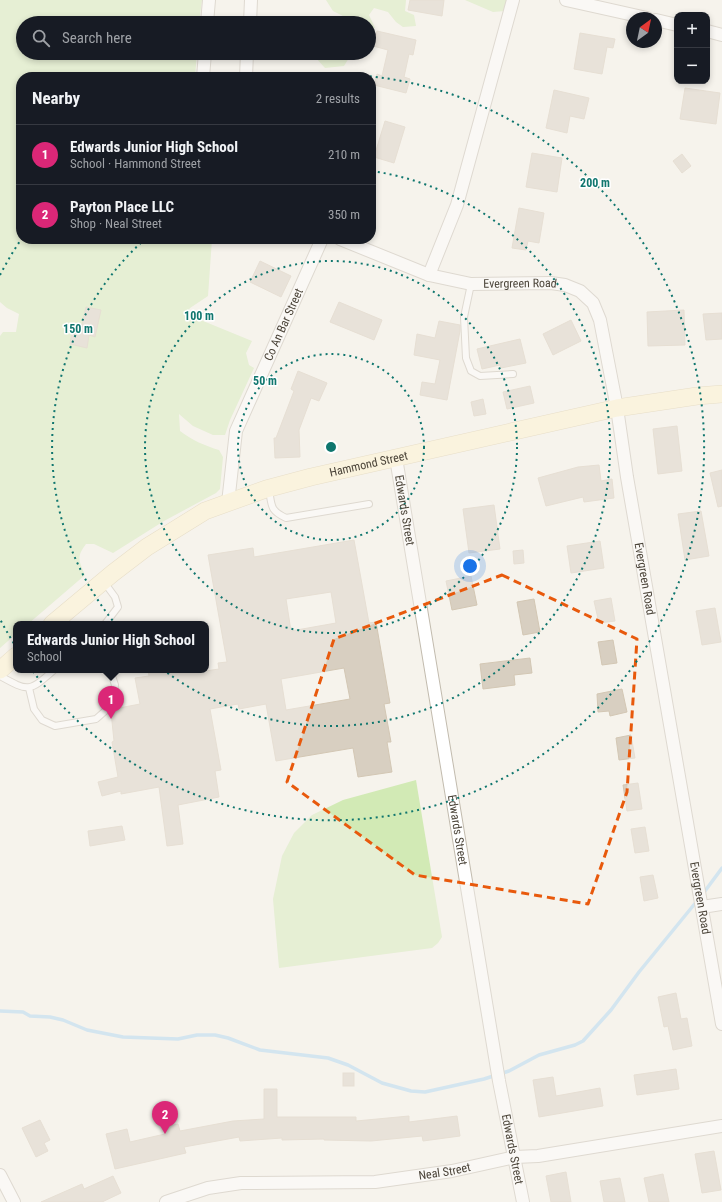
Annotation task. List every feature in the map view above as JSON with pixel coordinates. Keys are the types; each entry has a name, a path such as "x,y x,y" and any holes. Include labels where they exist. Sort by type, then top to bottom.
{"street":[{"path":"207,16 208,0"},
{"path":"250,16 251,0"},
{"path":"429,275 457,205 513,0"},
{"path":"566,0 626,14"},
{"path":"662,21 674,24"},
{"path":"710,33 722,35"},
{"path":"203,72 204,60"},
{"path":"246,72 247,60"},
{"name":"Co An Bar Street","path":"228,503 236,430 320,244"},
{"name":"Evergreen Road","path":"352,244 429,275 471,284 551,282 565,285 580,291 593,303 600,320 617,408 627,478 722,1024"},
{"name":"Hammond Street","path":"56,621 103,581 147,547 180,526 205,511 269,489 311,477 617,408 697,396 722,394"},
{"name":"Edwards Street","path":"396,458 499,1080 523,1202"},
{"path":"0,670 13,659"},
{"path":"702,907 722,904"},
{"name":"Neal Street","path":"166,1202 208,1188 241,1183 375,1182 452,1171 515,1157 538,1156 722,1126"},
{"path":"0,1175 14,1202"}],"lane":[{"path":"471,284 464,317 466,358 471,371 480,376 513,374"},
{"path":"269,489 272,507 276,513 286,518 369,504"},
{"path":"103,581 115,597 118,607 107,621"},
{"path":"0,676 20,688 28,688 37,685 51,673"},
{"path":"28,688 34,709 42,720 55,726 96,719 112,705 115,685 111,673"}],"highlighted area":[{"path":"502,575 637,639 627,792 588,904 415,875 287,782 334,639"}],"green space":[{"path":"0,0 202,0 200,16 16,16 16,60 196,60 195,72 16,72 16,244 212,244 208,296 190,308 186,314 252,341 246,353 249,365 254,368 230,420 225,435 213,435 193,426 179,414 180,431 209,447 219,450 223,457 220,489 216,493 164,521 113,553 94,544 86,544 80,556 81,566 85,575 31,621 13,621 13,637 0,648 0,336 3,332 16,332 19,314 7,308 0,302"},
{"path":"326,0 406,0 405,11 414,15 416,26 403,27 396,22 388,12 374,8 369,16 343,16 333,11"},
{"path":"465,0 508,0 505,11 493,12"},
{"path":"318,60 348,60 344,66 325,68"},
{"path":"416,780 442,937 438,943 432,948 279,968 273,899 282,856 294,833 312,815 343,800"}],"building":[{"path":"410,0 444,0 442,16 408,10"},
{"path":"377,31 416,40 413,55 409,54 404,77 410,79 406,93 376,86 377,74 382,76 388,50 376,47"},
{"path":"580,33 615,39 613,48 607,47 602,74 574,69"},
{"path":"685,88 720,93 716,124 680,119"},
{"path":"554,90 589,98 584,119 570,116 567,133 546,128"},
{"path":"385,121 405,127 394,163 376,158 376,150"},
{"path":"532,153 562,158 557,192 526,187"},
{"path":"682,154 691,166 682,173 673,161"},
{"path":"519,208 544,213 539,243 528,241 526,250 512,248"},
{"path":"260,261 291,276 281,297 250,282"},
{"path":"339,302 382,320 374,340 330,322"},
{"path":"86,307 101,310 95,337 89,335 87,348 70,344 72,332 80,333"},
{"path":"684,310 685,345 648,346 647,312"},
{"path":"722,313 722,339 706,340 703,314"},
{"path":"571,320 581,341 553,355 543,334"},
{"path":"439,321 460,325 447,400 420,395 422,382 435,384 440,360 414,355 417,334 435,338"},
{"path":"520,339 526,363 501,368 500,365 482,369 477,349"},
{"path":"298,371 327,383 319,401 311,398 299,430 300,457 275,458 274,438 276,438 294,391 291,389"},
{"path":"530,386 534,403 507,409 503,392"},
{"path":"483,399 486,414 474,416 471,402"},
{"path":"677,426 682,471 658,474 653,429"},
{"path":"599,465 601,481 612,479 614,498 584,502 583,497 546,506 538,478 578,467"},
{"path":"722,470 722,506 718,507 710,473"},
{"path":"494,505 500,549 469,553 463,509"},
{"path":"701,511 709,556 685,560 678,514"},
{"path":"354,540 369,623 376,622 390,703 384,704 391,742 387,742 392,772 358,777 353,748 276,761 266,704 239,709 238,704 210,709 221,770 215,771 219,797 178,805 183,844 167,846 159,787 121,794 121,791 102,796 98,782 118,777 112,742 114,741 111,712 114,709 140,704 135,678 149,676 148,673 209,673 209,670 219,669 218,663 227,662 208,555 253,548 254,557","holes":["331,592 336,623 291,631 286,599","344,668 350,699 286,710 281,679"]},
{"path":"600,541 604,568 571,573 567,546"},
{"path":"523,550 524,563 514,564 513,551"},
{"path":"471,576 477,605 452,610 446,581"},
{"path":"611,598 615,621 599,623 594,601"},
{"path":"534,599 540,632 523,635 517,602"},
{"path":"715,608 721,642 702,645 696,611"},
{"path":"613,640 617,663 602,665 598,642"},
{"path":"530,658 532,673 514,675 515,685 483,689 480,664"},
{"path":"622,689 627,712 610,716 609,711 598,712 597,694"},
{"path":"631,735 635,758 619,760 616,738"},
{"path":"638,783 642,809 627,811 623,785"},
{"path":"122,826 125,840 90,846 88,831"},
{"path":"645,827 649,851 635,853 631,829"},
{"path":"653,875 658,898 644,901 640,877"},
{"path":"676,993 681,1019 687,1018 692,1046 673,1050 668,1026 664,1027 658,997"},
{"path":"676,1069 679,1089 637,1095 634,1075"},
{"path":"343,1073 354,1073 354,1086 343,1086"},
{"path":"553,1077 556,1096 600,1088 603,1106 539,1117 533,1080"},
{"path":"264,1089 277,1089 277,1117 356,1117 356,1121 409,1116 409,1122 457,1116 460,1136 423,1141 422,1136 371,1141 324,1139 282,1140 282,1138 240,1141 239,1137 184,1147 186,1153 115,1169 106,1134 127,1129 130,1142 165,1134 164,1127 178,1124 180,1131 233,1121 264,1119"},
{"path":"40,1120 50,1140 44,1143 48,1151 36,1157 22,1128"},
{"path":"714,1151 721,1190 702,1193 695,1154"},
{"path":"566,1172 571,1202 551,1202 546,1176"},
{"path":"663,1174 669,1202 649,1202 644,1178"},
{"path":"113,1176 121,1193 102,1202 41,1202 82,1184 84,1189"},
{"path":"620,1178 625,1202 604,1202 600,1181"}],"waterway":[{"path":"702,895 722,868"},
{"path":"0,1011 23,1012 30,1016 50,1017 63,1020 87,1030 123,1037 178,1039 197,1035 215,1035 228,1038 260,1050 328,1058 348,1065 382,1083 411,1091 425,1092 484,1079 509,1071 539,1055 575,1045 583,1041 611,1010 639,972 697,901"}],"place":[{"name":"Edwards Junior High School","path":"111,719"},
{"name":"Payton Place LLC","path":"165,1134"}]}
